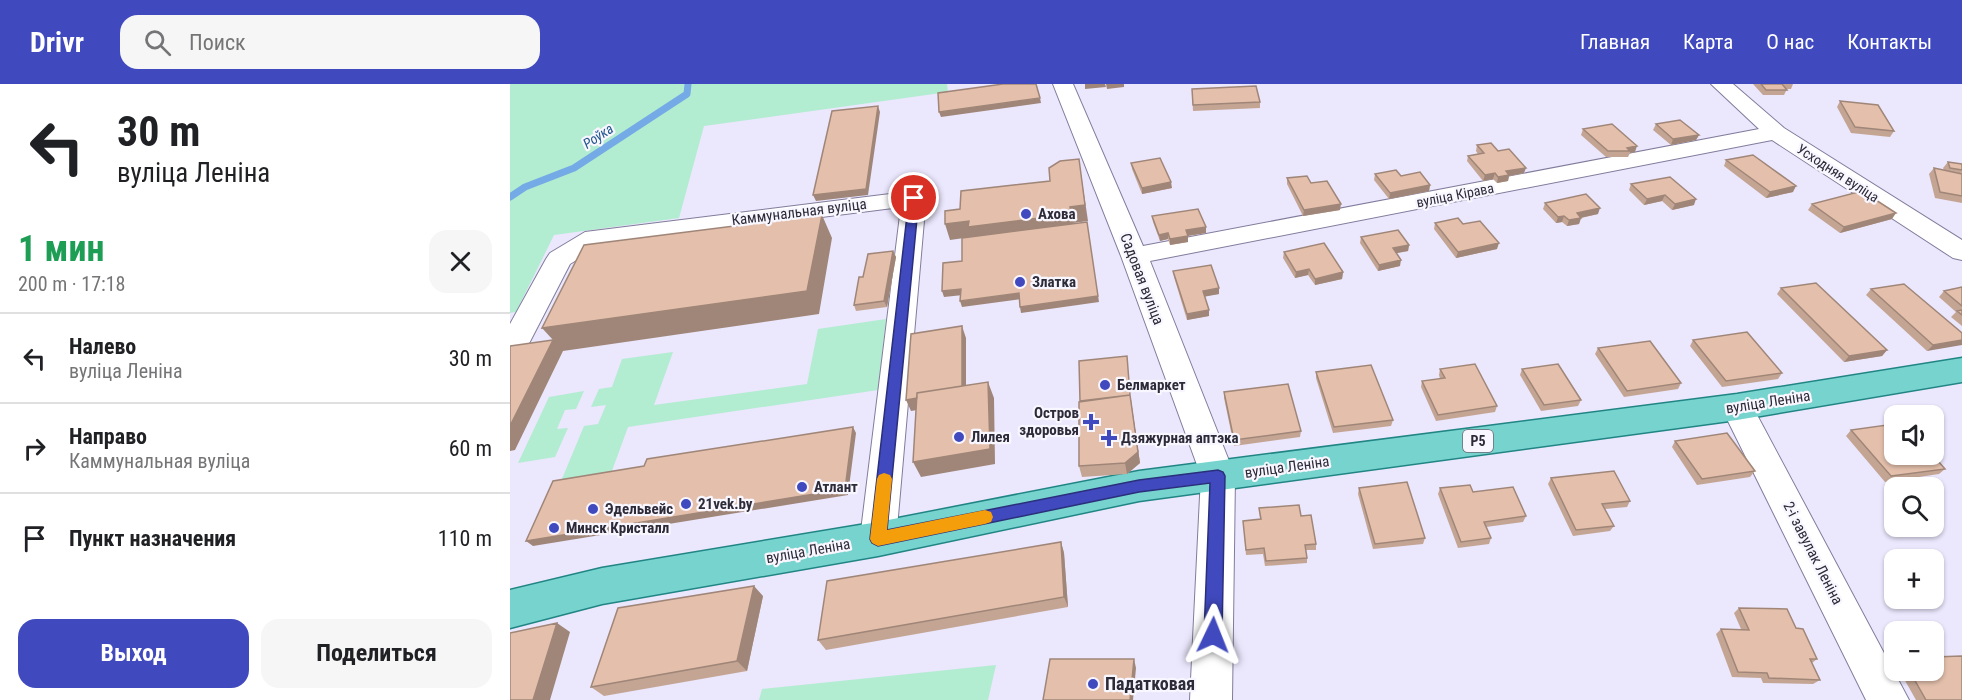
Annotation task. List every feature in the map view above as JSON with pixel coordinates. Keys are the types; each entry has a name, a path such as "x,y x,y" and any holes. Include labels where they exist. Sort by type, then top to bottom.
{"main road":[{"name":"вуліца Леніна","path":"510,609 602,586 878,539 1139,486 1737,407 1962,370"}],"street":[{"name":"Садовая вуліца","path":"1063,84 1134,256 1218,476"},
{"name":"Усходняя вуліца","path":"1721,84 1776,133 1962,252"},
{"name":"вуліца Кірава","path":"1134,256 1776,133"},
{"name":"Каммунальная вуліца","path":"510,351 559,259 594,238 914,198 878,539"},
{"name":"2-і завулак Леніна","path":"1737,407 1888,700"},
{"path":"1211,700 1218,476"}],"green space":[{"path":"510,84 947,84 948,92 704,126 679,218 554,235 516,312 510,313"},
{"path":"886,319 878,390 628,427 609,479 559,486 584,426 598,424 606,405 591,407 599,389 612,387 622,359 673,352 654,405 807,384 818,329"},
{"path":"584,391 576,409 565,410 557,429 568,428 555,457 518,463 549,397"},
{"path":"996,665 988,700 759,700 762,689"}],"building":[{"path":"1003,84 1036,84 1040,98 939,112 938,93"},
{"path":"1761,84 1782,84 1787,90 1766,90"},
{"path":"1256,86 1260,102 1193,105 1192,89"},
{"path":"1840,101 1878,105 1894,131 1855,127"},
{"path":"878,106 866,189 813,195 832,111"},
{"path":"1680,120 1699,135 1673,139 1656,124"},
{"path":"1612,124 1637,146 1627,148 1630,151 1608,151 1583,129"},
{"path":"1491,143 1498,151 1509,149 1526,168 1506,171 1509,175 1498,177 1495,173 1485,175 1468,156 1484,153 1477,145"},
{"path":"1753,155 1796,186 1770,192 1726,160"},
{"path":"1160,158 1171,182 1142,188 1131,163"},
{"path":"1079,159 1085,205 1070,207 1071,214 968,227 969,221 945,224 945,211 960,209 961,191 1050,181 1049,168 1060,161"},
{"path":"1948,162 1962,164 1962,170 1950,168"},
{"path":"1934,168 1962,174 1962,196 1940,192"},
{"path":"1396,170 1401,176 1420,172 1430,185 1390,193 1375,174"},
{"path":"1307,176 1311,183 1327,181 1341,204 1304,210 1287,178"},
{"path":"1670,177 1696,199 1675,204 1665,195 1647,199 1631,184"},
{"path":"1862,191 1896,213 1844,227 1812,204"},
{"path":"1586,194 1600,208 1577,213 1581,218 1569,220 1564,216 1558,217 1545,203"},
{"path":"1198,209 1206,227 1186,230 1188,236 1170,239 1168,233 1159,235 1152,216"},
{"path":"822,215 807,291 542,328 584,245"},
{"path":"1458,218 1463,224 1480,221 1499,243 1458,252 1435,223"},
{"name":"Златка","path":"1087,222 1098,296 1020,307 1019,293 960,301 961,289 942,291 943,263 962,261 962,238"},
{"path":"1398,230 1409,245 1393,248 1401,260 1379,265 1361,237"},
{"path":"1324,243 1343,272 1315,279 1309,269 1296,272 1284,252"},
{"path":"893,251 884,301 854,305 859,277 863,277 868,254"},
{"path":"1211,265 1219,288 1203,291 1209,310 1187,314 1173,271"},
{"path":"1816,283 1887,350 1849,356 1781,288"},
{"path":"1904,284 1962,333 1962,340 1933,345 1871,289"},
{"path":"1962,287 1962,306 1944,291"},
{"path":"962,326 962,386 917,393 917,398 906,400 911,334"},
{"path":"1747,332 1782,373 1726,381 1693,340"},
{"path":"553,340 510,426 510,346"},
{"path":"1650,341 1681,383 1627,391 1598,348"},
{"name":"Белмаркет","path":"1127,356 1130,395 1080,401 1079,361"},
{"path":"1475,364 1497,406 1438,415 1422,381 1445,378 1440,369"},
{"path":"1558,364 1581,400 1544,405 1522,369"},
{"path":"1371,365 1393,420 1334,427 1316,372"},
{"name":"Лилея","path":"988,382 990,449 913,462 917,393"},
{"path":"1288,384 1301,431 1234,440 1224,392"},
{"name":"Дзяжурная аптэка","path":"1130,395 1138,452 1125,463 1079,466 1079,402"},
{"path":"1884,425 1884,465 1942,465 1945,469 1891,476 1851,430"},
{"path":"853,427 845,489 526,541 553,481 644,466 647,459"},
{"path":"1727,433 1755,471 1702,479 1675,441"},
{"path":"1614,471 1630,501 1602,504 1614,526 1576,530 1551,478"},
{"path":"1407,482 1425,538 1375,544 1359,488"},
{"path":"1470,485 1473,492 1513,487 1526,516 1484,522 1491,538 1461,542 1440,488"},
{"path":"1299,505 1301,516 1311,515 1316,544 1305,545 1307,558 1266,561 1264,548 1246,550 1243,521 1261,519 1259,508"},
{"path":"1061,542 1064,597 818,640 827,581"},
{"path":"754,586 737,661 591,687 618,608"},
{"path":"1739,608 1787,609 1796,628 1803,629 1817,659 1810,659 1820,680 1769,678 1767,673 1738,672 1721,629 1749,630"},
{"path":"557,623 533,700 510,700 510,633"},
{"path":"1962,656 1962,700 1926,700 1915,681 1944,681 1944,657"},
{"name":"Падатковая","path":"1050,659 1134,659 1130,700 1043,700"}],"waterway":[{"name":"Роўка","path":"510,197 525,187 574,168 687,94 688,84"}],"slow traffic":[{"path":"884,479 878,539 985,517"}],"place":[{"name":"Ахова","path":"1026,214"},
{"name":"Златка","path":"1020,282"},
{"name":"Белмаркет","path":"1105,385"},
{"name":"Остров здоровья","path":"1091,422"},
{"name":"Лилея","path":"959,437"},
{"name":"Дзяжурная аптэка","path":"1109,438"},
{"name":"Атлант","path":"802,487"},
{"name":"21vek.by","path":"686,504"},
{"name":"Эдельвейс","path":"593,509"},
{"name":"Минск Кристалл","path":"554,528"},
{"name":"Падатковая","path":"1093,684"}],"route":[{"path":"914,198 878,539 1139,486 1218,476 1213,635"}]}
